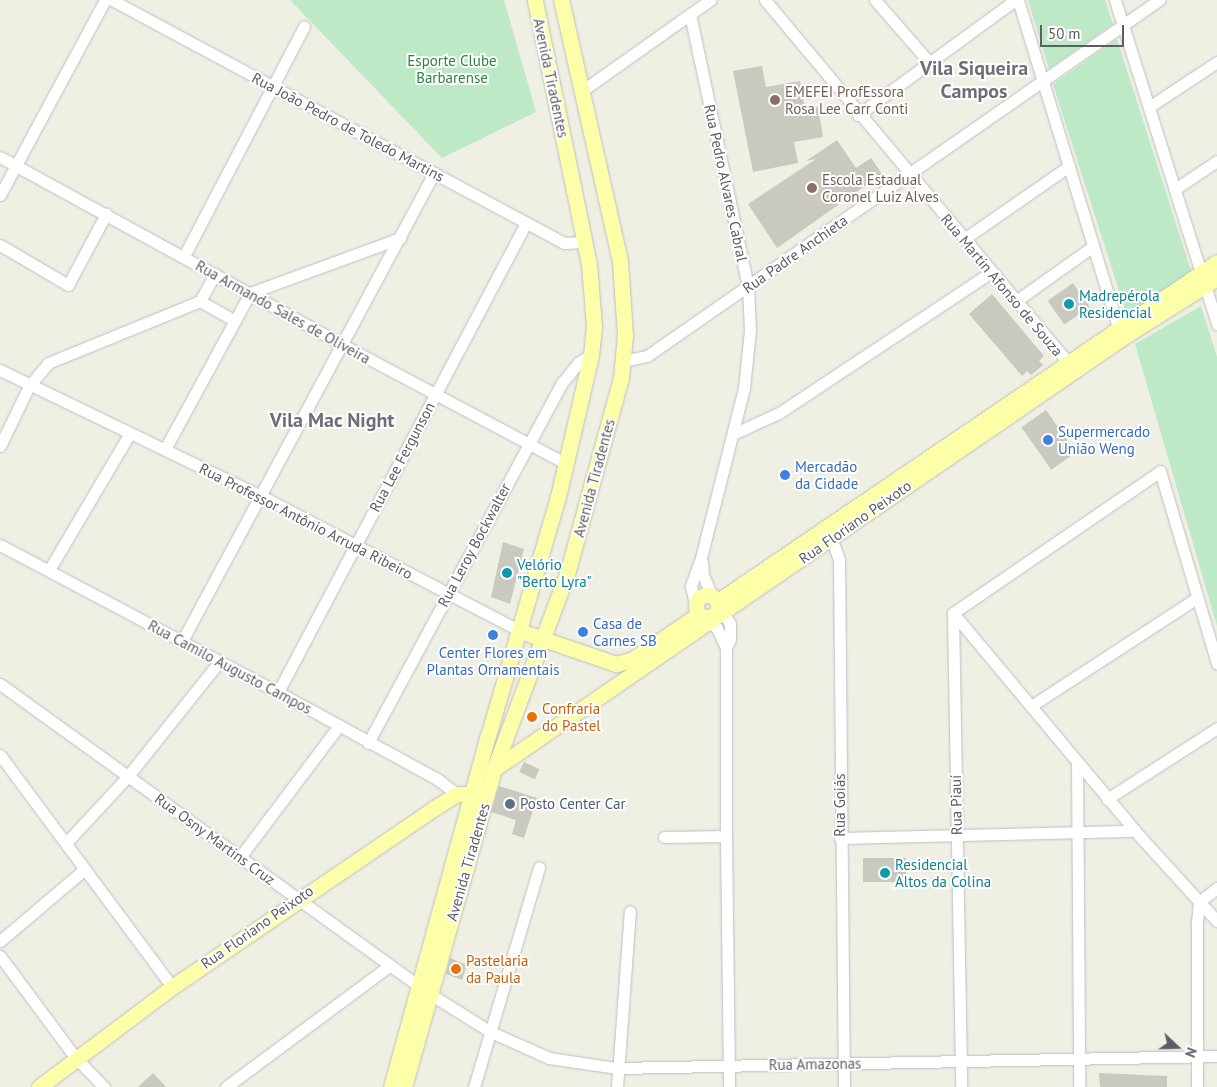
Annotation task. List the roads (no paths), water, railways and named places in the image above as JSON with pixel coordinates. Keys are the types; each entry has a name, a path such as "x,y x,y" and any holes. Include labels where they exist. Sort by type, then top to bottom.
{"main road":[{"name":"Avenida Tiradentes","path":"404,1087 464,794 520,630 567,464 591,355 592,292 585,242 534,0"},
{"name":"Avenida Tiradentes","path":"391,1087 424,990 494,769 545,640 597,472 624,361 625,308 620,261 562,0"},
{"name":"Rua Floriano Peixoto","path":"616,664 633,659 702,615 1120,333 1208,279 1217,262"},
{"path":"702,615 701,596 718,604"},
{"name":"Rua Floriano Peixoto","path":"494,769 616,685 702,615"},
{"name":"Rua Professor Antônio Arruda Ribeiro","path":"520,630 616,664"},
{"path":"616,664 616,685"},
{"name":"Rua Floriano Peixoto","path":"39,1087 75,1057 298,899 464,794"},
{"path":"464,794 487,794"}],"street":[{"path":"0,195 105,0"},
{"name":"Rua João Pedro de Toledo Martins","path":"112,0 564,243 585,242"},
{"path":"583,90 710,0"},
{"name":"Rua Martin Afonso de Souza","path":"765,0 908,175 1071,366"},
{"path":"875,0 928,62"},
{"path":"858,115 1000,4 1016,0 1043,81 1092,247 1120,333"},
{"path":"1115,0 1175,189 1208,279 1217,324"},
{"name":"Rua Padre Anchieta","path":"624,361 647,356 1159,0"},
{"name":"Rua Pedro Alvares Cabral","path":"690,14 748,286 748,360 733,434 692,586 702,615"},
{"path":"184,256 304,26"},
{"path":"1149,107 1217,62"},
{"name":"Rua Armando Sales de Oliveira","path":"0,156 342,345 567,464"},
{"path":"1175,189 1217,161"},
{"path":"964,239 1069,166"},
{"path":"182,641 434,173"},
{"path":"0,246 68,285 106,214"},
{"name":"Rua Lee Fergunson","path":"278,692 526,223"},
{"path":"165,449 250,293 400,238"},
{"path":"1016,301 1092,247"},
{"path":"733,434 780,413 991,272"},
{"path":"0,446 29,386 48,363 62,355 200,301 215,274"},
{"path":"200,301 235,321"},
{"name":"Rua Leroy Bockwalter","path":"368,743 527,444 562,383 578,363 591,355"},
{"name":"Rua Professor Antônio Arruda Ribeiro","path":"0,370 29,386 261,496 448,595 520,630"},
{"path":"49,570 130,433"},
{"path":"1217,664 1160,471 952,613 1107,799 1217,921"},
{"name":"Rua Goiás","path":"829,531 838,560 844,1087"},
{"name":"Rua Camilo Augusto Campos","path":"0,545 278,692 338,727 464,794"},
{"name":"Rua Pedro Alvares Cabral","path":"701,558 702,575 730,624 730,639 726,648 729,1087"},
{"path":"1031,706 1198,597"},
{"name":"Rua Piauí","path":"952,613 961,1087"},
{"path":"702,615 717,628 726,648"},
{"path":"66,843 128,776 219,662"},
{"name":"Rua Osny Martins Cruz","path":"0,684 424,990"},
{"path":"240,857 338,727"},
{"path":"1107,799 1217,728"},
{"path":"2,761 66,843 172,987"},
{"path":"1077,762 1079,1087"},
{"path":"840,838 1135,831"},
{"path":"664,837 726,836"},
{"path":"474,1087 539,867"},
{"path":"0,941 85,869"},
{"path":"1199,902 1217,888"},
{"path":"1197,1087 1199,902"},
{"path":"617,1087 630,911"},
{"path":"0,956 75,1057 104,1087"},
{"path":"226,1087 389,966"},
{"name":"Rua Amazonas","path":"424,990 491,1032 550,1058 617,1068 844,1063 961,1063 1079,1057 1217,1056"}],"place":[{"name":"EMEFEI ProfEssora Rosa Lee Carr Conti","path":"775,100"},
{"name":"Escola Estadual Coronel Luiz Alves","path":"812,188"},
{"name":"Madrepérola Residencial","path":"1069,304"},
{"name":"Supermercado União Weng","path":"1048,440"},
{"name":"Mercadão da Cidade","path":"785,475"},
{"name":"Velório \"Berto Lyra\"","path":"507,573"},
{"name":"Casa de Carnes SB","path":"583,632"},
{"name":"Center Flores em Plantas Ornamentais","path":"493,635"},
{"name":"Confraria do Pastel","path":"532,717"},
{"name":"Posto Center Car","path":"510,804"},
{"name":"Residencial Altos da Colina","path":"885,873"},
{"name":"Pastelaria da Paula","path":"456,969"}],"district":[{"name":"Vila Siqueira Campos","path":"974,80"},
{"name":"Vila Mac Night","path":"332,420"}],"park label":[{"name":"Esporte Clube Barbarense","path":"452,68"}]}
